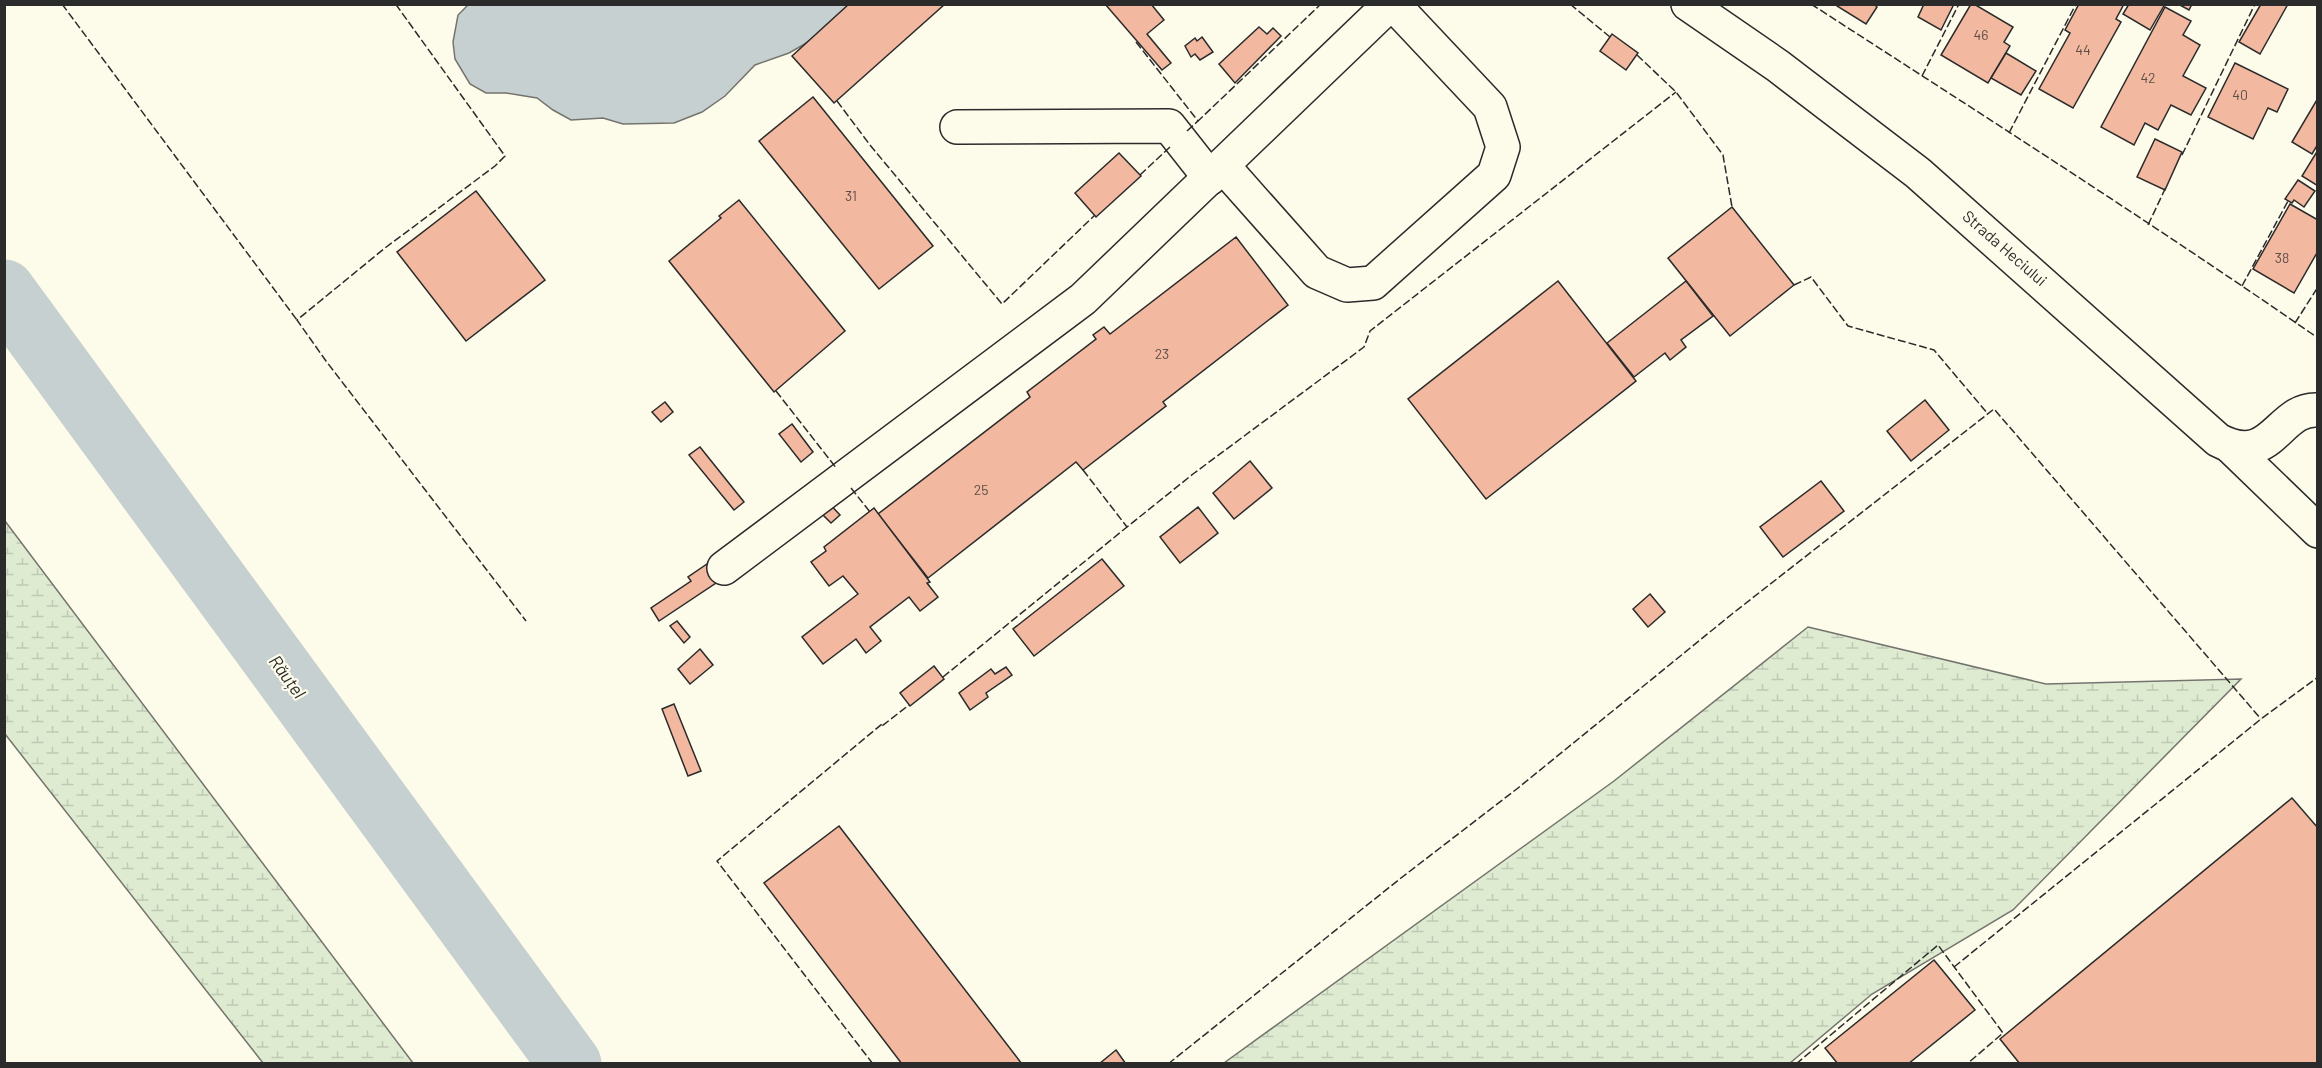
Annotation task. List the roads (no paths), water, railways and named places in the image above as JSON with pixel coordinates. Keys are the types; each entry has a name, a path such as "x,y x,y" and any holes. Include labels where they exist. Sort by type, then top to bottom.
{"street":[{"path":"724,568 1083,299 1216,172 1392,4 1490,107 1503,147 1494,175 1373,283 1347,285 1317,272 1216,172 1169,126 957,127"},
{"name":"Strada Heciului","path":"1688,4 1778,66 1918,173 2218,440 2231,447 2318,531"},
{"path":"2231,447 2246,448 2262,443 2294,417 2318,410"}],"waterway":[{"name":"Răuțel","path":"4,291 570,1064"}]}
